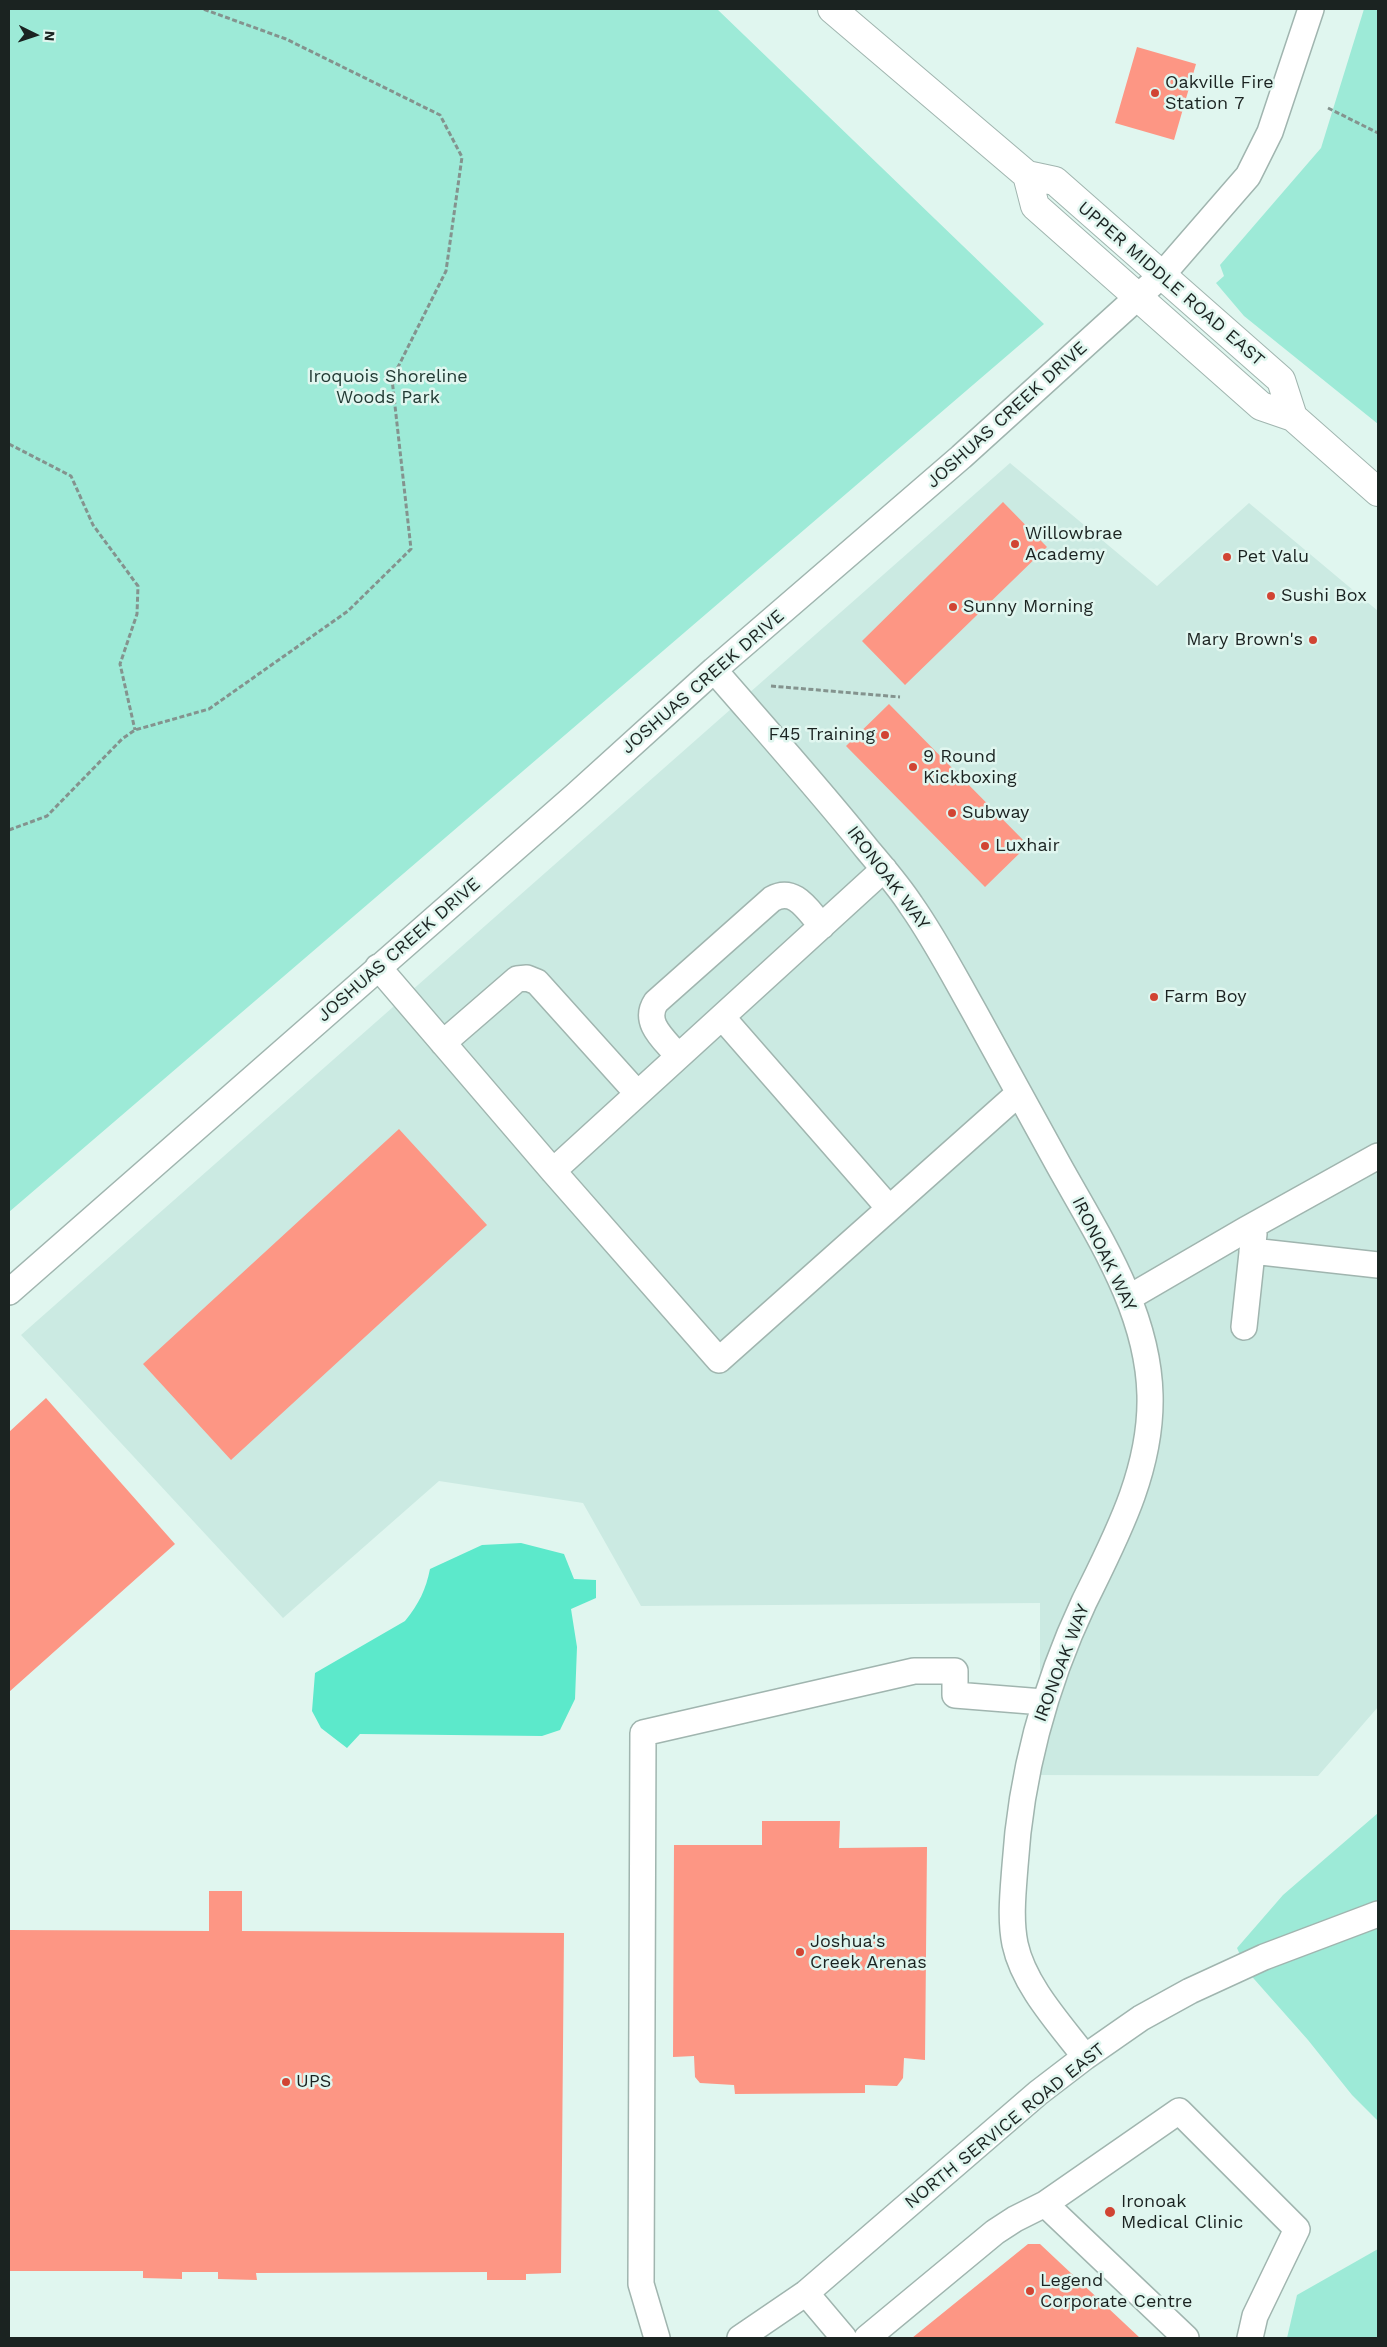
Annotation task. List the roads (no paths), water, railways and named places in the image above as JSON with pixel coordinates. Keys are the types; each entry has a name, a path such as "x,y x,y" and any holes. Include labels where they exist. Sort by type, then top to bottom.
{"main road":[{"name":"UPPER MIDDLE ROAD EAST","path":"832,9 1027,175 1055,181 1281,380 1293,416"},
{"name":"UPPER MIDDLE ROAD EAST","path":"1027,175 1035,206 1261,406 1293,416 1378,492"}],"street":[{"name":"JOSHUAS CREEK DRIVE","path":"9,1292 714,670 961,457 1162,275 1248,176 1270,132 1311,9"},
{"name":"IRONOAK WAY","path":"714,670 835,808 910,903 944,959 1019,1093 1130,1297 1143,1343 1150,1395 1148,1433 1143,1457 1131,1500 1073,1626 1043,1702 1028,1764 1018,1824 1012,1906 1016,1946 1030,1980 1085,2057"},
{"path":"553,1171 884,870"},
{"path":"678,1056 651,1022 651,1010 656,1002 772,899 781,894 791,895 798,899 822,926"},
{"path":"378,967 553,1171 719,1360 1019,1093"},
{"path":"442,1043 517,979 527,978 537,982 637,1093"},
{"path":"722,1017 889,1208"},
{"path":"1130,1297 1255,1224 1378,1156"},
{"path":"1244,1326 1255,1224"},
{"path":"1252,1251 1378,1265"},
{"path":"657,2338 641,2284 643,1733 914,1671 955,1671 955,1695 1043,1702"},
{"name":"NORTH SERVICE ROAD EAST","path":"740,2338 806,2293 1038,2093 1141,2018 1190,1991 1264,1957 1378,1916"},
{"path":"867,2338 995,2232 1015,2219 1045,2204 1179,2111 1297,2229 1255,2316 1250,2338"},
{"path":"1045,2204 1186,2338"},
{"path":"806,2293 844,2338"}],"place":[{"name":"Oakville Fire Station 7","path":"1155,93"},
{"name":"Willowbrae Academy","path":"1015,544"},
{"name":"Pet Valu","path":"1227,557"},
{"name":"Sushi Box","path":"1271,596"},
{"name":"Sunny Morning","path":"953,607"},
{"name":"Mary Brown's","path":"1313,640"},
{"name":"F45 Training","path":"885,735"},
{"name":"9 Round Kickboxing","path":"913,767"},
{"name":"Subway","path":"952,813"},
{"name":"Luxhair","path":"985,846"},
{"name":"Farm Boy","path":"1154,997"},
{"name":"Joshua's Creek Arenas","path":"800,1952"},
{"name":"UPS","path":"286,2082"},
{"name":"Ironoak Medical Clinic","path":"1110,2212"},
{"name":"Legend Corporate Centre","path":"1030,2291"}],"park label":[{"name":"Iroquois Shoreline Woods Park","path":"388,387"}]}
